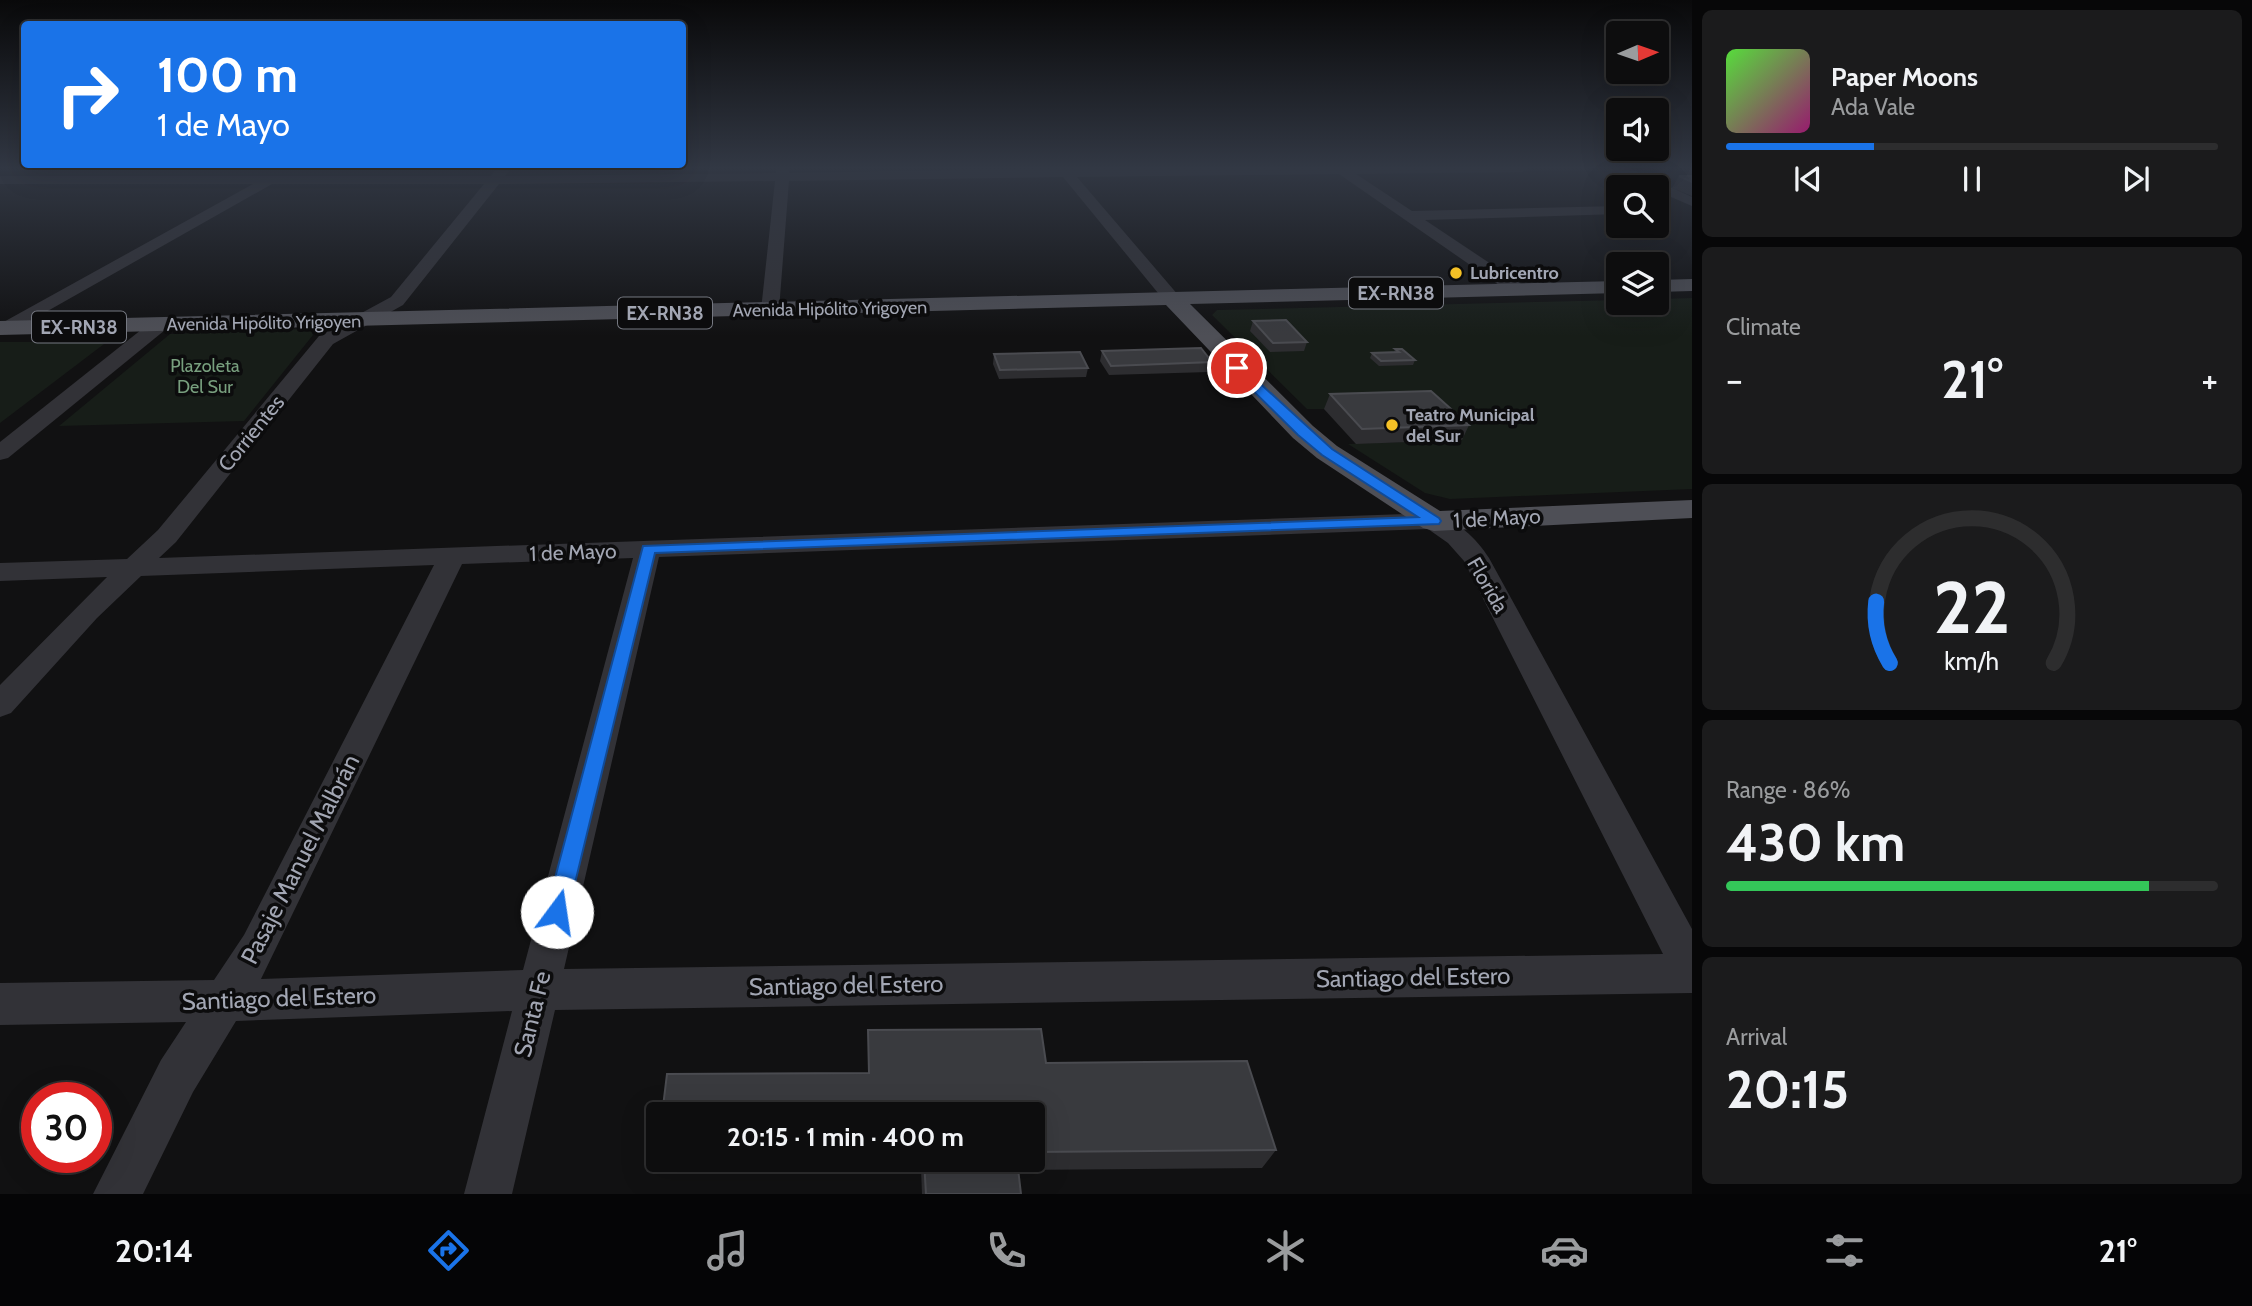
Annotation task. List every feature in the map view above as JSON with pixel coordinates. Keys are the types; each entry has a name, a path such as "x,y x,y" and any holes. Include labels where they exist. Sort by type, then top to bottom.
{"main road":[{"path":"1669,286 1692,285"},
{"name":"Avenida Hipólito Yrigoyen","path":"3,328 1606,287"},
{"name":"Florida","path":"1172,300 1255,387 1303,432 1336,458 1434,521"},
{"name":"1 de Mayo","path":"1434,521 1692,509"}],"street":[{"path":"3,328 191,224"},
{"name":"Corrientes","path":"0,705 87,611 167,536 326,340 397,301 459,224"},
{"path":"770,310 778,224"},
{"name":"Florida","path":"1108,224 1172,300"},
{"path":"1419,224 1518,290"},
{"path":"5,446 158,326"},
{"name":"Florida","path":"1434,521 1457,537 1476,558 1692,971"},
{"name":"1 de Mayo","path":"0,572 1434,521"},
{"name":"Santa Fe","path":"488,1194 648,549"},
{"name":"Pasaje Manuel Malbrán","path":"117,1194 177,1076 258,948 452,556"},
{"name":"Santiago del Estero","path":"0,1004 223,1001 537,990 1692,971"}],"green space":[{"path":"1692,298 1692,489 1450,499 1425,493 1348,444 1461,440 1324,409 1307,409 1212,315 1217,310 1606,300 1606,315 1669,315 1669,299"},
{"name":"Plazoleta Del Sur","path":"304,329 311,331 313,335 244,421 59,426 170,334"},
{"path":"0,342 94,342 104,344 0,423"}],"building":[{"path":"1286,320 1307,342 1273,343 1253,321"},
{"path":"1201,348 1212,362 1111,366 1102,351"},
{"path":"1395,349 1402,349 1415,360 1381,361 1372,353 1399,352"},
{"path":"1080,352 1088,368 1000,370 994,354"},
{"path":"1431,391 1469,425 1362,429 1330,394"},
{"path":"1041,1029 1046,1063 1247,1061 1276,1150 1045,1152 1045,1102 664,1102 667,1074 869,1073 868,1030"},
{"path":"925,1172 1018,1172 1021,1194 926,1194"}],"place":[{"name":"Lubricentro","path":"1456,273"},
{"name":"Teatro Municipal del Sur","path":"1392,425"}],"route":[{"path":"557,912 648,549 1434,521 1327,452 1237,368"}]}
